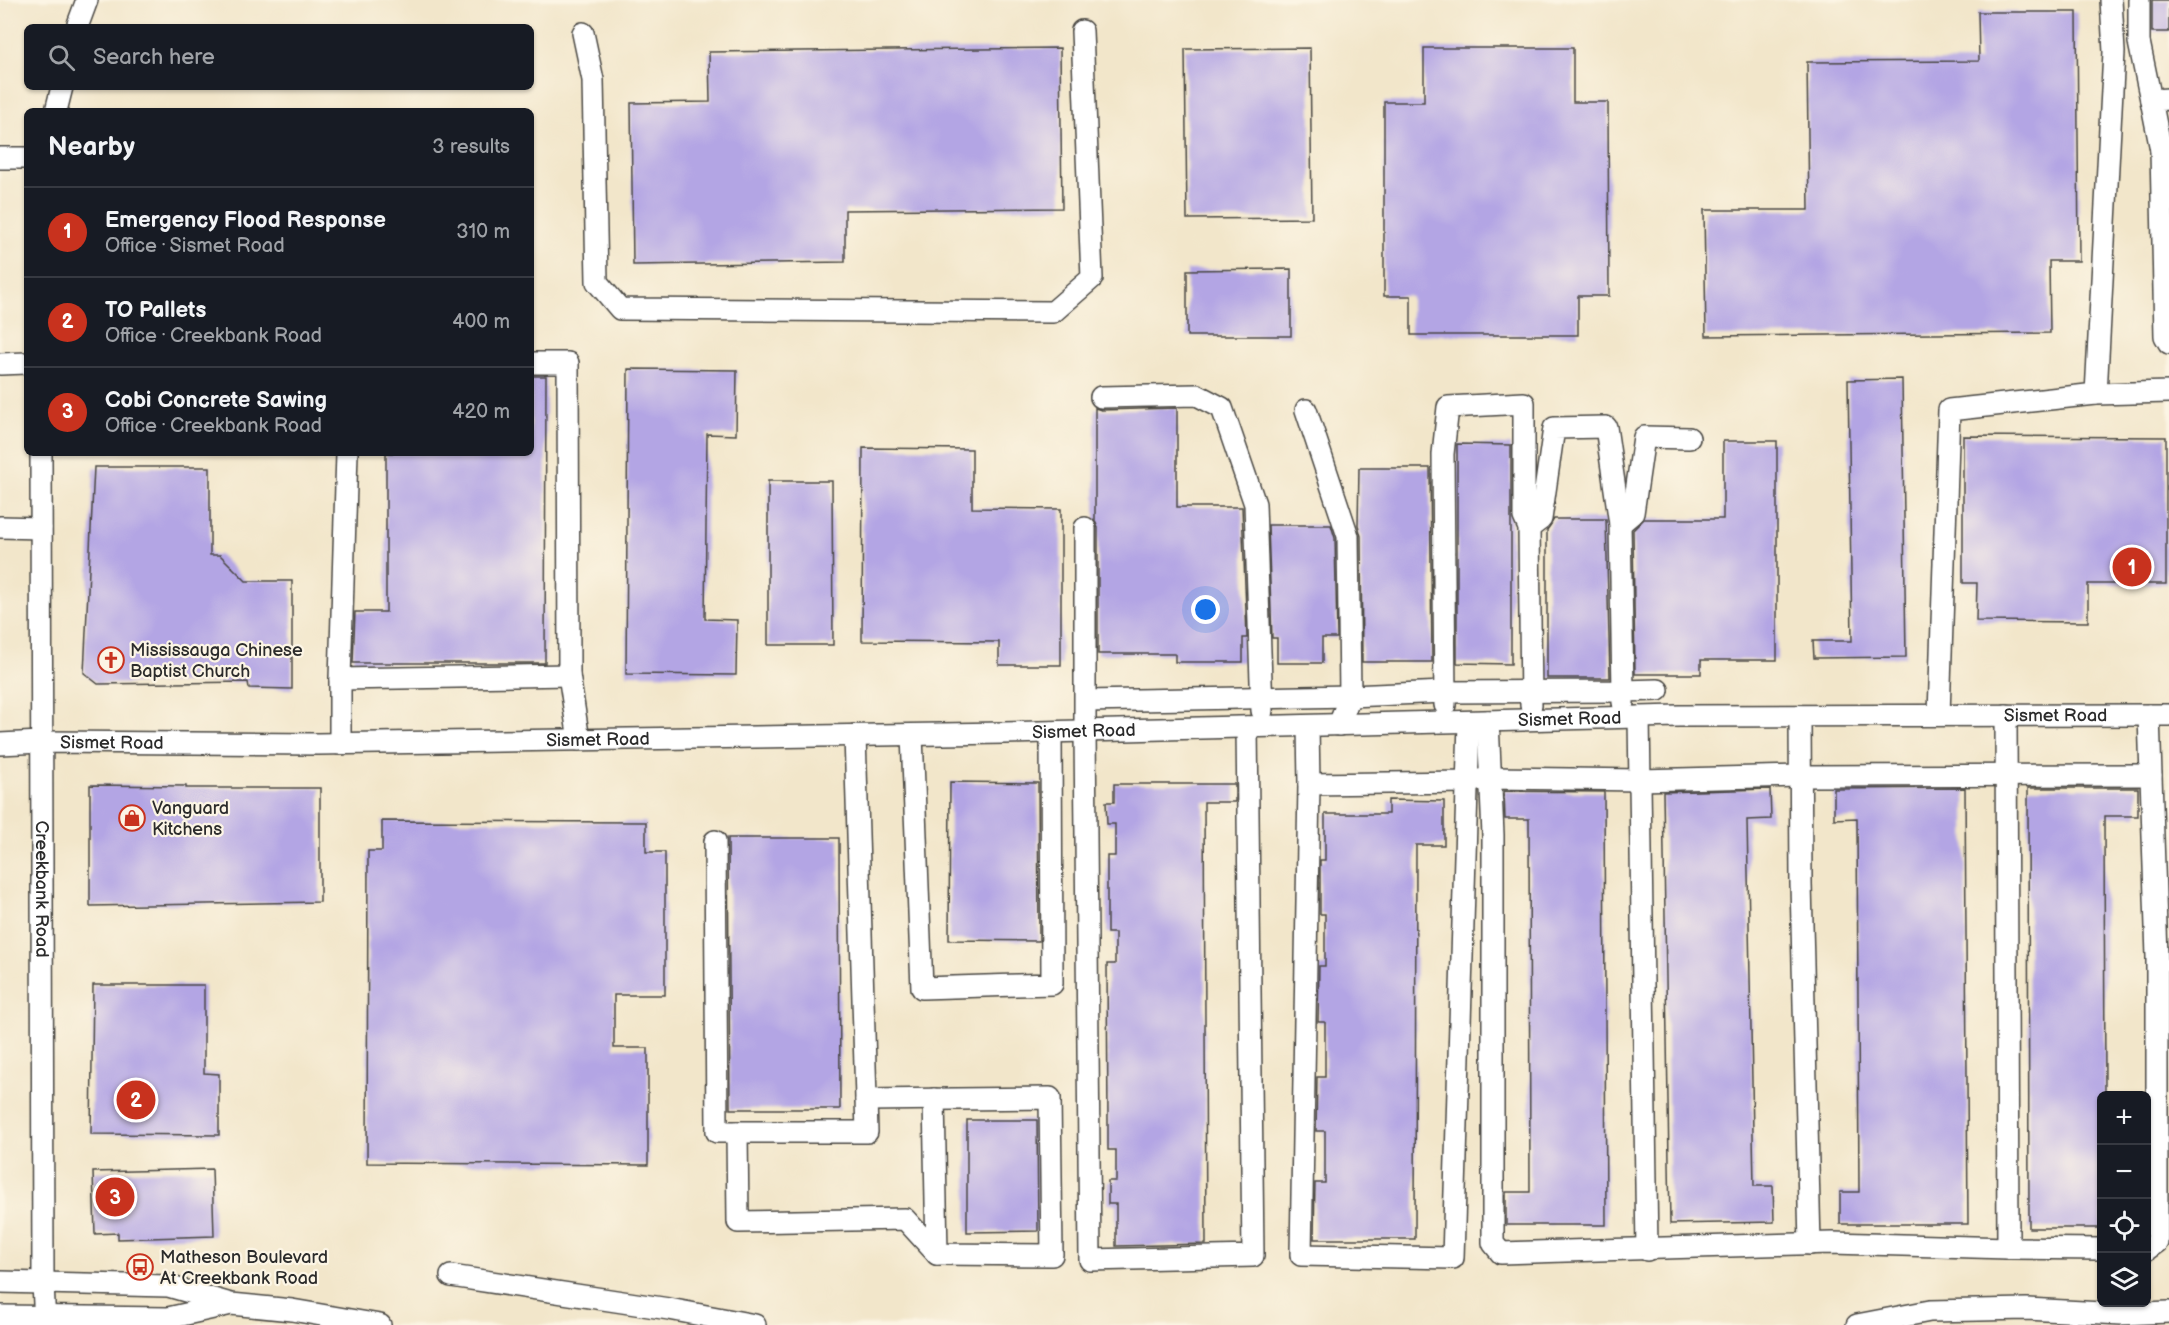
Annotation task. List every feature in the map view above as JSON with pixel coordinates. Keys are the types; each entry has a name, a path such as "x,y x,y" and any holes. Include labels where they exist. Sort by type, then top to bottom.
{"street":[{"path":"78,24 87,0"},
{"path":"2096,394 2115,52 2111,0"},
{"path":"2139,0 2139,42 2160,99 2165,149 2165,336 2169,343"},
{"path":"583,33 593,80 597,282 621,309 1053,312 1092,278 1082,31"},
{"path":"57,108 61,90"},
{"path":"0,158 24,158"},
{"path":"0,364 24,363"},
{"path":"534,363 568,363 569,675 579,740"},
{"path":"1939,716 1949,410 2096,394 2169,392"},
{"path":"1085,528 1090,1260 1253,1256 1255,727 1261,697 1255,504 1222,408 1197,395 1101,398"},
{"path":"1445,722 1443,454 1448,407 1524,403 1524,517 1529,528 1531,720"},
{"path":"1306,410 1348,536 1350,696 1339,725"},
{"path":"1529,528 1541,519 1554,428 1606,427 1620,524 1623,691 1630,718 1640,780 1647,1250"},
{"path":"1620,524 1634,513 1644,437 1689,438"},
{"name":"Creekbank Road","path":"41,456 40,742 44,1321"},
{"path":"340,744 347,456"},
{"path":"0,527 41,528"},
{"path":"340,679 569,675"},
{"path":"1086,701 1445,692 1531,693 1658,690"},
{"path":"1180,699 1182,729"},
{"path":"2006,715 2008,1248"},
{"path":"2151,1246 2157,1242 2157,957 2151,775 2159,715"},
{"name":"Sismet Road","path":"0,744 40,742 340,744 912,735 1630,718 2159,715"},
{"path":"1800,716 1801,884 1810,1244"},
{"path":"1479,721 1490,778 1493,847 1493,1243 1501,1253 1810,1244 2097,1249"},
{"path":"1308,726 1301,1255 1453,1258 1467,782 1479,721"},
{"path":"912,735 922,988 1052,984 1051,732"},
{"path":"715,841 717,1132 867,1132 855,735"},
{"path":"1309,784 1467,782 1490,778 1640,780 1800,776 2151,775"},
{"path":"737,1132 738,1222 905,1219 937,1254 1052,1255 1050,1098 866,1100"},
{"path":"934,1100 937,1254"},
{"path":"451,1276 669,1309 755,1325"},
{"path":"0,1282 168,1286 231,1304 292,1310 380,1325"},
{"path":"0,1316 44,1321 168,1318 231,1304"},
{"path":"1857,1325 1930,1311 2027,1309 2122,1320 2169,1312"}],"building":[{"path":"2152,0 2169,0 2169,32 2152,32"},
{"path":"1978,12 2077,12 2079,261 2049,261 2050,333 1706,336 1704,210 1809,210 1807,62 1979,61"},
{"path":"1060,48 1062,208 845,210 845,262 633,265 631,103 710,102 709,52"},
{"path":"1310,48 1312,218 1187,219 1185,49"},
{"path":"1424,48 1573,48 1573,102 1608,102 1609,296 1578,296 1578,335 1411,335 1411,296 1384,296 1384,102 1424,102"},
{"path":"1291,269 1291,336 1187,336 1187,270"},
{"path":"628,369 737,370 736,435 707,434 705,619 737,620 736,675 626,674"},
{"path":"534,376 546,376 545,663 353,663 355,612 386,612 386,456 534,456"},
{"path":"1902,379 1906,657 1814,658 1813,641 1852,641 1848,380"},
{"path":"1095,408 1101,410 1177,408 1177,507 1242,507 1247,638 1243,638 1243,662 1175,662 1175,654 1098,654"},
{"path":"1963,436 2166,437 2166,584 2088,584 2088,622 1976,621 1977,583 1963,583"},
{"path":"1723,441 1777,441 1777,660 1701,660 1701,674 1635,674 1633,530 1644,519 1723,519"},
{"path":"1457,444 1511,445 1511,664 1457,663"},
{"path":"863,448 972,449 972,508 1061,509 1061,665 999,665 999,642 862,641"},
{"path":"94,467 210,467 210,555 220,555 246,581 292,581 292,689 249,688 248,682 98,684 84,673"},
{"path":"1359,468 1430,468 1432,662 1362,662 1361,536 1358,525"},
{"path":"768,481 832,481 833,645 768,645"},
{"path":"1554,519 1606,519 1610,678 1547,678 1547,530"},
{"path":"1268,525 1331,525 1335,538 1337,638 1322,638 1322,663 1277,663 1277,638 1272,638"},
{"path":"950,782 1038,783 1039,941 949,940"},
{"path":"1114,784 1235,784 1235,802 1204,802 1206,1244 1116,1246 1116,1204 1108,1204 1108,1181 1116,1181 1116,1150 1108,1150 1107,964 1115,964 1115,933 1107,933 1107,856 1115,856 1115,824 1107,824 1106,802 1114,802"},
{"path":"90,785 320,788 320,902 90,906"},
{"path":"1965,788 1968,1224 1840,1224 1840,1192 1859,1192 1857,818 1834,819 1834,789"},
{"path":"2028,788 2138,788 2138,816 2104,816 2105,1091 2097,1091 2097,1228 2029,1228"},
{"path":"1770,789 1771,819 1747,820 1754,1186 1773,1186 1774,1222 1670,1224 1663,792"},
{"path":"1504,791 1604,792 1606,1225 1506,1225 1506,1192 1530,1192 1529,819 1505,819"},
{"path":"1388,800 1444,801 1444,845 1416,845 1415,1239 1314,1239 1315,1183 1325,1183 1325,1131 1316,1131 1317,1077 1325,1077 1325,1022 1318,1022 1319,966 1325,966 1325,914 1320,914 1320,860 1325,860 1325,814 1388,814"},
{"path":"382,821 646,822 646,852 665,852 665,995 614,995 614,1048 648,1048 648,1165 367,1163 368,851 382,851"},
{"path":"728,838 839,838 840,1109 730,1109"},
{"path":"93,985 204,985 204,1073 219,1074 219,1135 91,1134"},
{"path":"967,1120 1037,1120 1038,1231 967,1232"},
{"path":"212,1169 214,1236 118,1239 118,1233 95,1234 93,1172"}],"place":[{"name":"Emergency Flood Response","path":"2132,567"},
{"name":"Mississauga Chinese Baptist Church","path":"111,660"},
{"name":"Vanguard Kitchens","path":"132,818"},
{"name":"TO Pallets","path":"136,1100"},
{"name":"Cobi Concrete Sawing","path":"115,1197"},
{"name":"Matheson Boulevard At Creekbank Road","path":"140,1267"}]}
